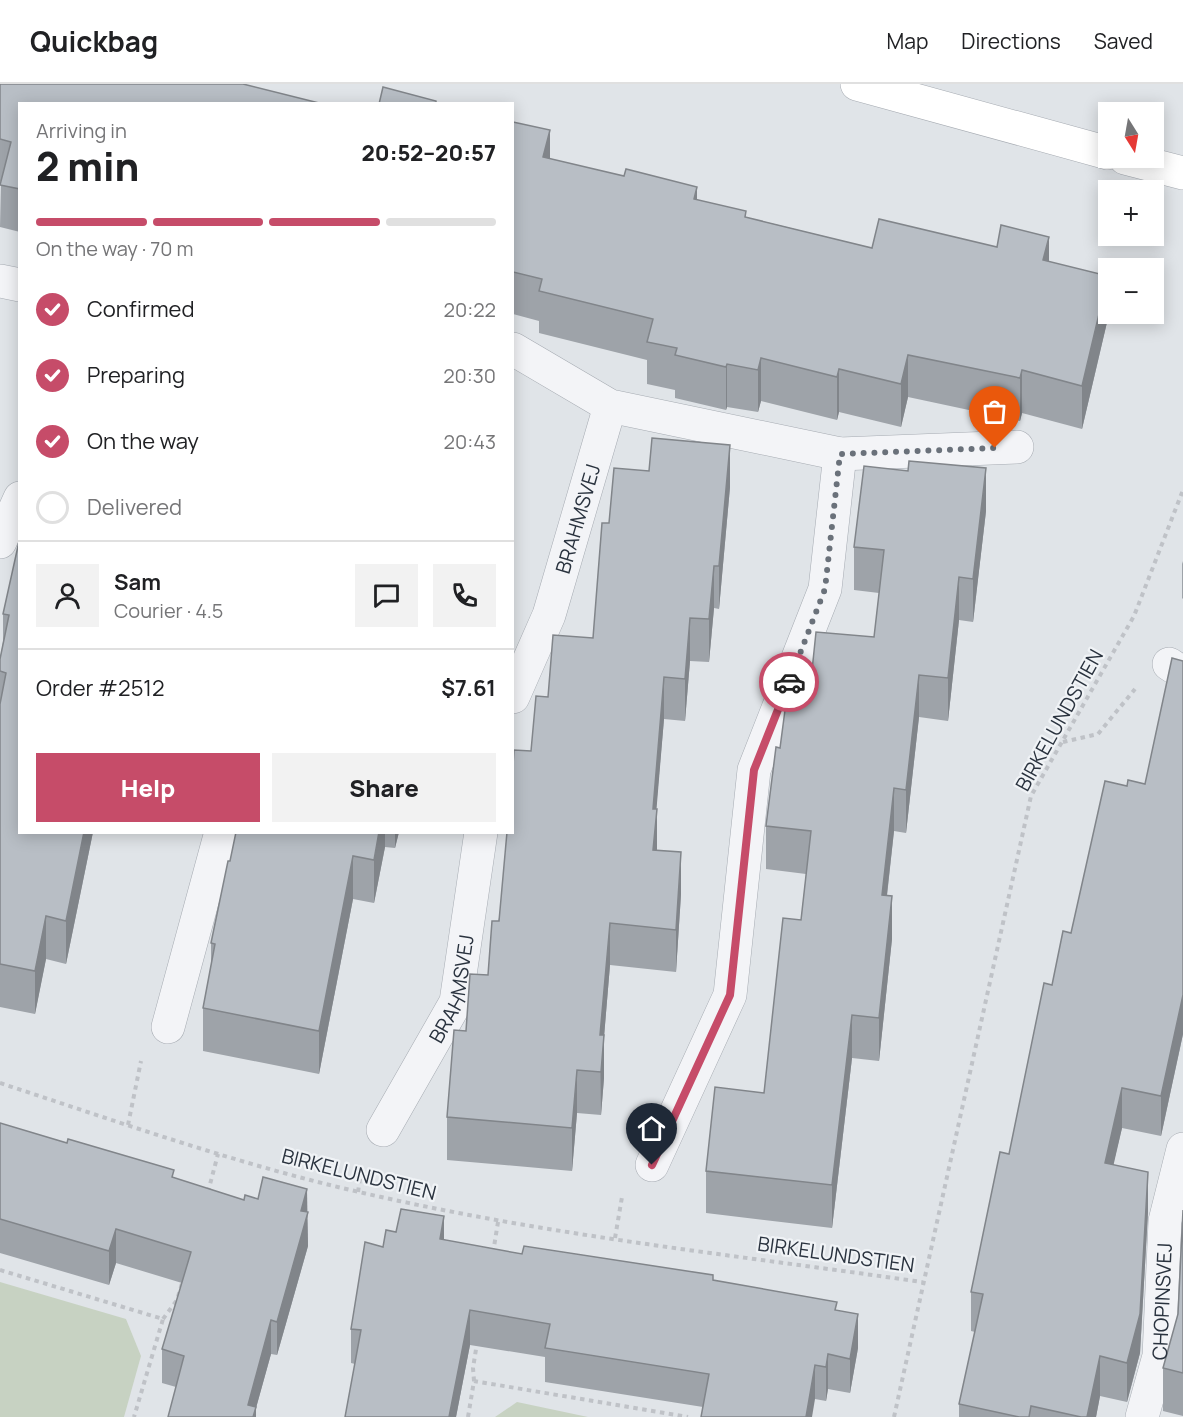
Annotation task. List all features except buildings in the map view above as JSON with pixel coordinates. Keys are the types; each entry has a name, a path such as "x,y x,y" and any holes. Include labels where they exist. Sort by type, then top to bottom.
{"street":[{"path":"857,84 1098,150"},
{"path":"1164,168 1183,173"},
{"path":"0,281 18,285"},
{"path":"514,350 610,406 840,454 1017,447"},
{"name":"BRAHMSVEJ","path":"514,695 549,615 610,406"},
{"path":"652,1165 730,995 754,770 825,589 840,454"},
{"path":"0,542 18,502"},
{"path":"168,1027 220,834"},
{"name":"BRAHMSVEJ","path":"383,1130 456,1002 480,834"},
{"name":"CHOPINSVEJ","path":"1142,1417 1159,1356 1165,1221 1183,1149"}],"path":[{"name":"BIRKELUNDSTIEN","path":"0,1083 218,1154 358,1192 498,1222 922,1282 1031,796 1134,616 1183,489"},
{"path":"1062,742 1098,734 1131,691 1176,669"},
{"path":"128,1125 147,1036 168,1027"},
{"path":"206,1199 218,1154"},
{"path":"492,1255 498,1222"},
{"path":"0,1270 164,1319"},
{"path":"134,1417 164,1319 177,1300 183,1278"},
{"path":"894,1417 922,1282"},
{"path":"468,1417 479,1335"},
{"path":"474,1381 688,1417"}],"green space":[{"path":"0,1282 126,1319 141,1356 124,1417 0,1417"},
{"path":"517,1402 588,1417 495,1417"}],"way so far":[{"path":"789,682 825,589 840,454 995,448"}],"route":[{"path":"652,1165 730,995 754,770 789,682"}]}
